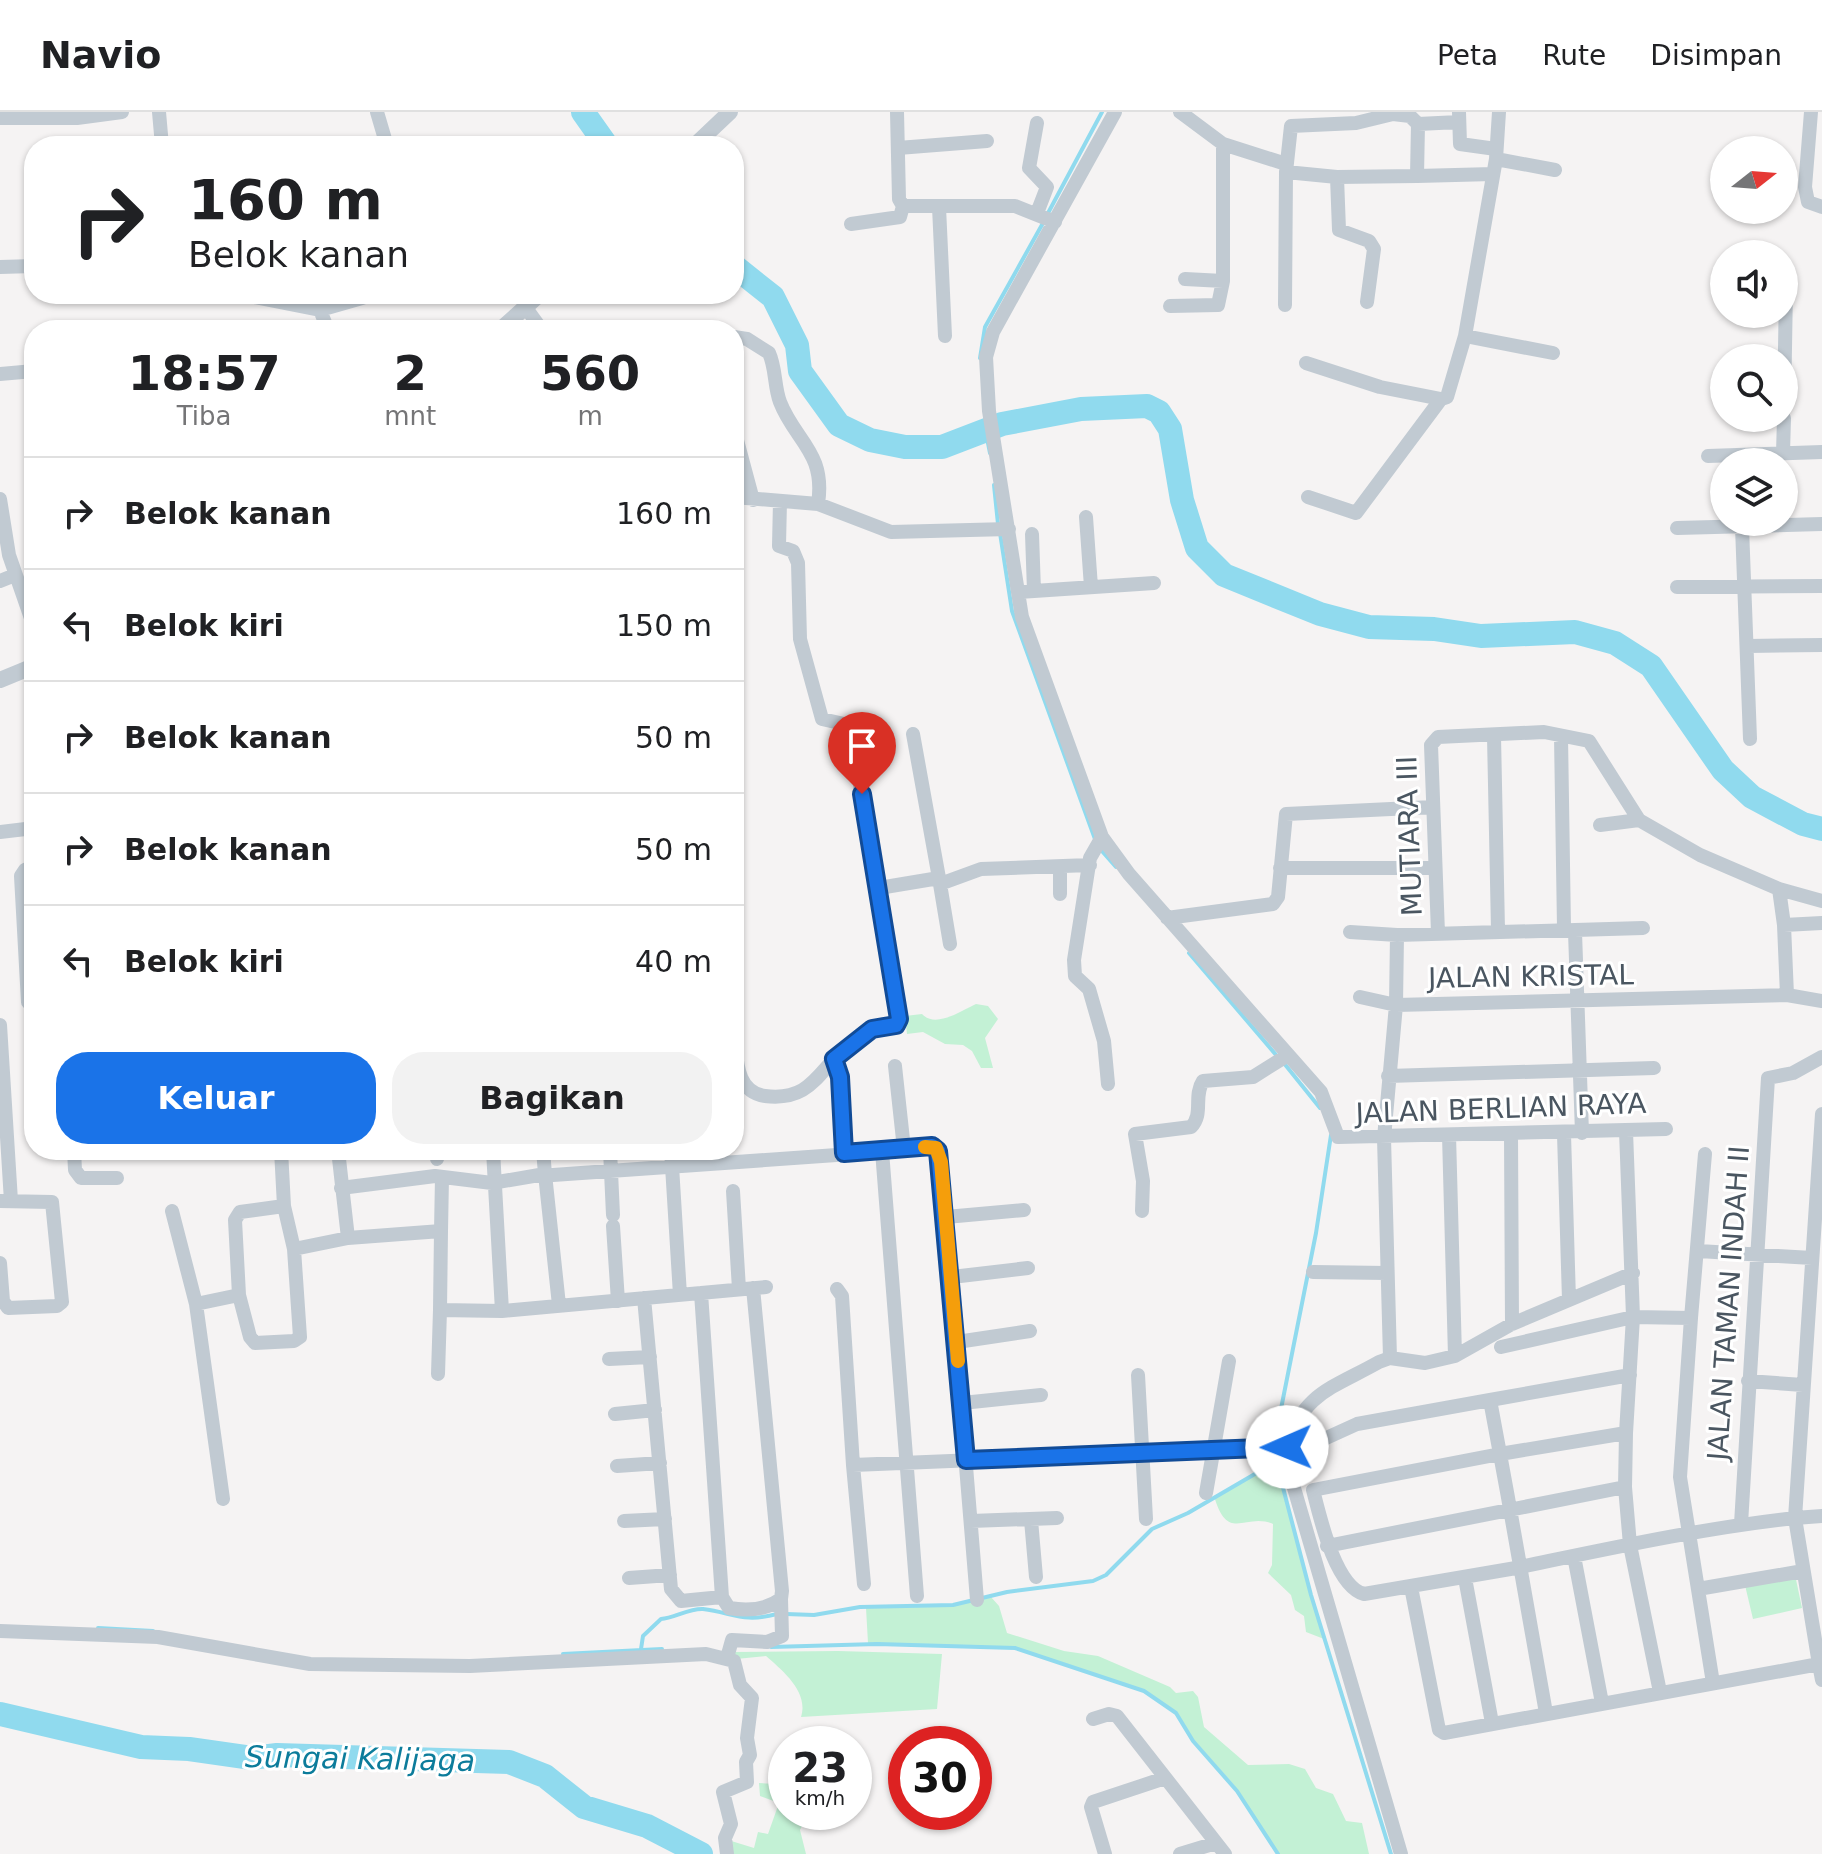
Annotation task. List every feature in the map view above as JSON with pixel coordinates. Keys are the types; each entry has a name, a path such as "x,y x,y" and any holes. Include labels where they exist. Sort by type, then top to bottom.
{"street":[{"path":"0,118 77,118 122,112"},
{"path":"159,112 161,136"},
{"path":"377,112 384,136"},
{"path":"705,136 730,112"},
{"path":"851,224 900,217 903,206 899,199 897,112"},
{"path":"1027,591 1004,529 989,411 989,341 1046,218 1115,112"},
{"path":"1180,112 1223,144 1286,168 1337,177 1417,176 1495,161"},
{"path":"1308,497 1356,513 1441,399 1448,395 1465,336 1495,161 1499,112"},
{"path":"1811,112 1805,187 1808,202 1822,207"},
{"path":"1285,305 1286,168 1291,126 1356,123 1379,114 1406,115 1423,120 1459,117 1460,144 1495,161 1555,170"},
{"path":"1417,176 1423,120"},
{"path":"1037,123 1029,168 1031,174 1045,183 1046,218"},
{"path":"898,148 987,141"},
{"path":"1170,306 1216,306 1223,281 1223,144"},
{"path":"1337,177 1339,230 1369,241 1374,249 1367,302"},
{"path":"903,206 999,204 1046,218"},
{"path":"939,207 945,336"},
{"path":"0,267 24,266"},
{"path":"1185,279 1223,281"},
{"path":"290,304 320,310 341,304"},
{"path":"512,320 530,304"},
{"path":"526,308 535,320"},
{"path":"320,310 324,320"},
{"path":"1465,336 1553,353"},
{"path":"744,339 769,353 781,405 806,441 816,463 818,504"},
{"path":"1306,363 1380,387 1441,399"},
{"path":"0,374 24,372"},
{"path":"1798,453 1822,452"},
{"path":"744,466 753,500"},
{"path":"0,499 15,575 24,600"},
{"path":"744,499 818,504 891,532 1004,529"},
{"path":"744,1080 754,1095 787,1099 803,1092 834,1059 872,1029 898,1023 879,888 850,731 844,724 822,719 801,646 798,563 793,551 779,546 780,501"},
{"path":"1086,517 1091,587"},
{"path":"1798,525 1822,524"},
{"path":"1677,528 1710,527"},
{"path":"1032,534 1022,617 1102,837 1284,1058 1253,1077 1203,1081 1199,1088 1198,1116 1191,1127 1135,1134 1143,1181 1142,1211"},
{"path":"1742,536 1750,739"},
{"path":"0,581 15,575"},
{"path":"1027,591 1154,583"},
{"path":"1677,587 1822,586"},
{"path":"1748,646 1822,645"},
{"path":"0,680 24,670"},
{"path":"1498,930 1494,736 1544,732 1592,743 1639,820 1700,855 1779,889 1822,901"},
{"path":"913,734 950,944"},
{"name":"MUTIARA III","path":"1438,933 1431,745 1434,738 1494,736"},
{"path":"1561,736 1569,930 1579,1000 1582,1133"},
{"path":"1167,918 1269,906 1278,897 1286,814 1433,807"},
{"path":"1600,825 1639,820"},
{"path":"0,832 24,829"},
{"path":"1102,837 1094,846 1074,944 1075,976 1089,989 1104,1041 1108,1084"},
{"path":"879,888 939,881 981,869 1090,865"},
{"path":"1060,868 1060,894"},
{"path":"1280,868 1435,868"},
{"path":"24,872 21,876 24,930"},
{"path":"1779,889 1787,995"},
{"path":"946,920 963,917"},
{"path":"1784,925 1822,923"},
{"path":"1350,932 1397,935 1643,928"},
{"path":"1390,1358 1384,1138 1396,1005 1397,935"},
{"name":"JALAN KRISTAL","path":"1360,997 1396,1005 1787,995 1822,1001"},
{"path":"0,1025 5,1201 52,1202 62,1302 57,1306 8,1308 3,1301 0,1263"},
{"name":"JALAN TAMAN INDAH II","path":"1741,1524 1767,1086 1772,1075 1793,1073 1822,1057"},
{"name":"JALAN BERLIAN RAYA","path":"1284,1058 1321,1092 1338,1137 1564,1134 1666,1129"},
{"path":"834,1059 840,1077 844,1153"},
{"path":"895,1066 904,1149"},
{"path":"1388,1076 1654,1068"},
{"path":"1822,1114 1795,1518 1803,1571 1816,1612 1822,1680"},
{"path":"1626,1131 1633,1317 1625,1487 1630,1545 1660,1692"},
{"path":"1564,1134 1569,1300"},
{"path":"1449,1135 1455,1356"},
{"path":"1511,1135 1512,1324"},
{"path":"744,1156 844,1153 932,1146 938,1151 952,1277 977,1600"},
{"path":"882,1151 917,1596"},
{"path":"1705,1154 1680,1477 1713,1683"},
{"path":"74,1160 75,1170 81,1178 117,1178"},
{"path":"282,1160 284,1206 294,1249 300,1337 294,1341 255,1343 250,1337 239,1295 236,1215 284,1206"},
{"path":"339,1160 348,1238"},
{"path":"493,1160 502,1311"},
{"path":"544,1160 559,1305"},
{"path":"610,1160 618,1301"},
{"path":"672,1160 680,1295"},
{"path":"341,1188 442,1177 492,1183 545,1174 672,1166 707,1160"},
{"path":"438,1374 442,1177"},
{"path":"0,1631 158,1637 310,1664 470,1666 706,1654 777,1640 783,1627 752,1288 733,1191"},
{"path":"946,1217 1024,1210"},
{"path":"172,1211 196,1304 223,1499"},
{"path":"294,1249 348,1238 441,1231"},
{"path":"1699,1251 1812,1258"},
{"path":"952,1277 1028,1268"},
{"path":"1313,1272 1387,1273"},
{"path":"1280,1447 1304,1406 1390,1358 1425,1363 1455,1356 1512,1324 1633,1273"},
{"path":"440,1310 502,1311 752,1288"},
{"path":"837,1289 842,1296 864,1584"},
{"path":"701,1293 722,1597 729,1608 742,1610 781,1599"},
{"path":"196,1304 239,1295"},
{"path":"644,1298 670,1575 676,1600 722,1597"},
{"path":"1501,1347 1633,1317 1691,1318"},
{"path":"957,1342 1030,1331"},
{"path":"609,1359 650,1357"},
{"path":"1206,1493 1229,1361"},
{"path":"1138,1375 1146,1519"},
{"path":"853,1465 1313,1444 1357,1424 1630,1375"},
{"path":"1748,1381 1803,1385"},
{"path":"962,1403 1041,1395"},
{"path":"1490,1400 1546,1713"},
{"path":"615,1414 655,1410"},
{"path":"1297,1494 1626,1433"},
{"path":"1280,1447 1297,1494 1401,1854"},
{"path":"617,1466 660,1463"},
{"path":"1327,1546 1625,1487"},
{"path":"1313,1490 1327,1546 1359,1594 1465,1578 1687,1533 1822,1516"},
{"path":"971,1521 1057,1518"},
{"path":"624,1521 665,1519"},
{"path":"1031,1520 1036,1577"},
{"path":"1574,1556 1602,1703"},
{"path":"1698,1589 1803,1571"},
{"path":"629,1578 670,1575"},
{"path":"1465,1578 1492,1723"},
{"path":"1411,1587 1439,1730 1444,1733 1819,1664"},
{"path":"727,1854 725,1838 731,1824 723,1792 747,1782 746,1762 750,1755 747,1738 752,1698 740,1685 734,1661 728,1652"},
{"path":"1093,1719 1114,1713 1220,1848 1180,1854"},
{"path":"1105,1854 1091,1807 1093,1802 1165,1778"}],"green space":[{"path":"976,1004 988,1006 998,1019 985,1038 993,1068 981,1068 972,1051 963,1045 945,1044 923,1032 907,1034 905,1016 922,1014 934,1020 942,1019"},
{"path":"1274,1459 1324,1639 1306,1632 1304,1616 1295,1610 1291,1595 1268,1573 1272,1565 1273,1524 1263,1521 1231,1523 1219,1510 1214,1496 1261,1472"},
{"path":"1794,1570 1802,1608 1753,1619 1744,1581"},
{"path":"991,1597 999,1606 1007,1633 1064,1651 1098,1656 1170,1687 1176,1693 1193,1691 1198,1697 1204,1727 1248,1765 1289,1764 1305,1769 1316,1788 1333,1794 1346,1821 1362,1823 1369,1854 1279,1854 1234,1785 1194,1740 1177,1712 1145,1691 1015,1647 868,1643 866,1608 954,1606"},
{"path":"733,1652 942,1654 937,1709 801,1717 798,1691 780,1668 766,1656 736,1659"},
{"path":"759,1783 768,1784 768,1799 760,1796"},
{"path":"769,1830 800,1830 806,1854 733,1854 728,1840 754,1848 758,1832 768,1834"}],"waterway":[{"path":"583,112 600,136"},
{"path":"1047,215 1102,112"},
{"path":"980,358 985,327 1043,223"},
{"path":"744,274 773,297 797,345 800,371 839,425 870,440 905,447 942,447 1002,424 1081,409 1147,406 1159,412 1170,429 1182,500 1197,548 1224,575 1320,614 1369,627 1434,629 1481,636 1575,632 1615,643 1651,666 1723,770 1752,797 1803,824 1822,829"},
{"path":"984,423 990,453"},
{"path":"994,485 998,524"},
{"path":"1000,533 1012,611 1095,839"},
{"path":"1101,850 1116,867"},
{"path":"1189,953 1277,1056"},
{"path":"1283,1062 1320,1108"},
{"path":"1274,1444 1316,1233 1331,1135"},
{"path":"786,1614 814,1615 860,1607 953,1605 1007,1592 1093,1581 1106,1575 1152,1529 1188,1513 1260,1471 1275,1457 1274,1453"},
{"path":"1275,1457 1311,1595 1391,1854"},
{"path":"641,1649 643,1636 661,1619 693,1610 747,1617 777,1614"},
{"path":"98,1628 153,1631"},
{"path":"771,1647 877,1644 1015,1648 1144,1691 1176,1713 1193,1741 1237,1791 1278,1854"},
{"path":"563,1654 662,1649"},
{"name":"Sungai Kalijaga","path":"0,1714 141,1747 189,1749 252,1758 277,1755 509,1762 545,1776 584,1807 647,1826 701,1854"}],"slow traffic":[{"path":"925,1147 936,1148 941,1162 958,1361"}],"route":[{"path":"862,794 899,1019 896,1025 872,1029 854,1040 834,1059 840,1077 844,1153 932,1146 938,1151 952,1277 966,1460 1287,1447"}]}
